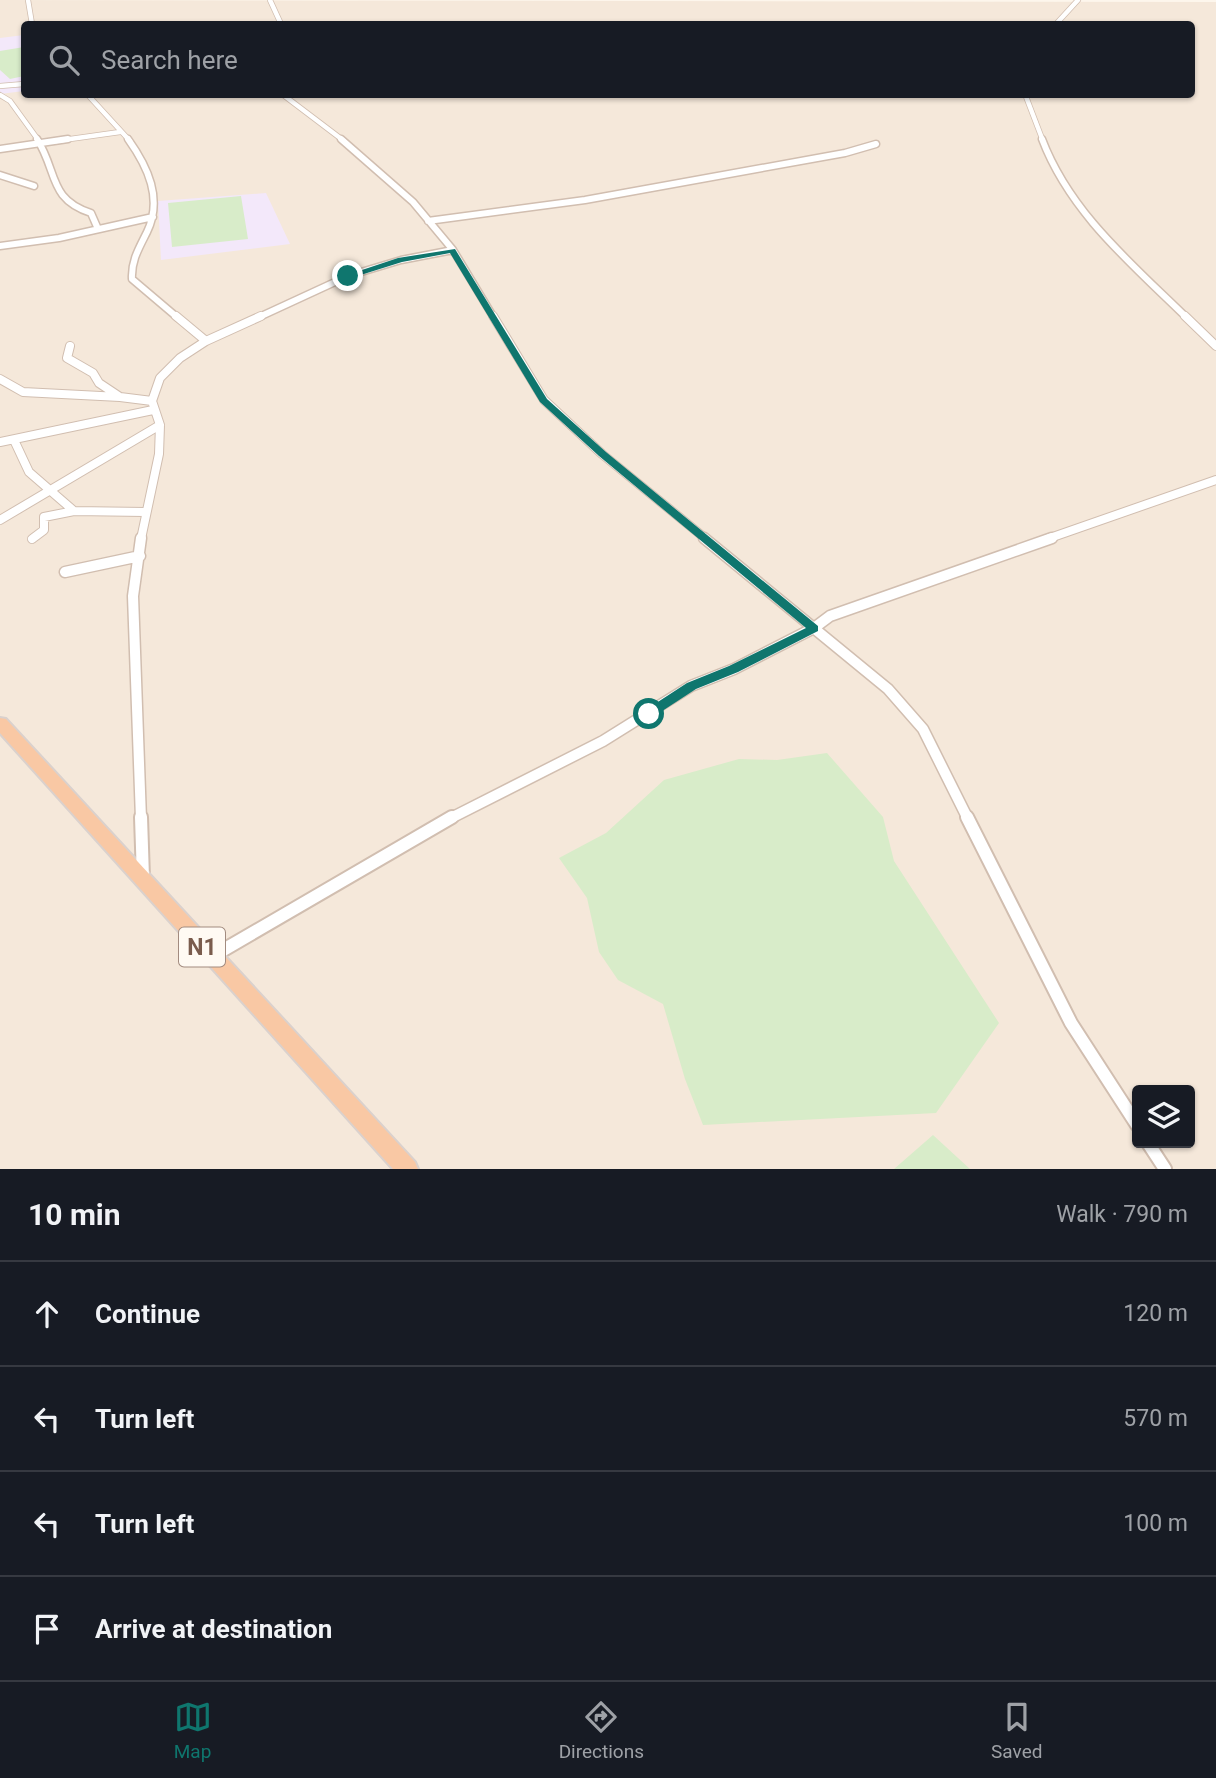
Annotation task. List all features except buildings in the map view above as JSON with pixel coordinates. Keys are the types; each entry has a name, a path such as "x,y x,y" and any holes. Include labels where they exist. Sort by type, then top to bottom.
{"highway":[{"name":"N1","path":"0,723 407,1169"}],"street":[{"path":"28,0 32,21"},
{"path":"270,0 280,21"},
{"path":"1058,21 1078,0"},
{"path":"0,86 21,84"},
{"path":"0,95 10,101 40,143 59,193 73,207 91,212 98,229"},
{"path":"92,98 110,115 120,132 139,152 153,191 153,217 130,269 132,279 205,341"},
{"path":"287,98 368,160 405,193 453,250 544,400 602,454 888,689 923,729 935,748 1072,1023 1132,1117"},
{"path":"1027,98 1049,157 1091,224 1216,345"},
{"path":"0,149 120,132"},
{"path":"428,221 585,200 845,153 876,144"},
{"path":"0,176 34,186"},
{"path":"0,246 153,217"},
{"path":"143,880 133,596 145,512 157,466 160,425 153,405 160,378 180,358 205,341 348,276 401,260 453,250"},
{"path":"70,346 67,358 93,373 99,383 120,397"},
{"path":"0,379 23,391 120,397 153,405"},
{"path":"0,442 153,405"},
{"path":"0,520 160,425"},
{"path":"14,440 16,454 46,492 74,511"},
{"path":"212,957 479,801 603,741 691,686 734,669 814,628 830,616 1216,480"},
{"path":"32,539 44,530 44,517 74,511 145,512"},
{"path":"65,572 140,556"},
{"path":"1151,1148 1165,1169"}],"shaded area":[{"path":"0,0 1216,2 1216,1169 0,1169"},
{"path":"21,35 21,91 0,94 0,38"},
{"path":"266,193 290,244 161,260 158,201"}],"green space":[{"path":"21,48 21,77 10,79 0,70 0,51"},
{"path":"241,196 248,239 172,247 168,203"},
{"path":"827,753 883,817 894,861 999,1023 936,1113 703,1125 685,1079 663,1004 618,980 599,952 587,898 559,858 606,833 664,780 739,759 777,760"},
{"path":"933,1135 970,1169 894,1169"}],"route":[{"path":"348,276 401,260 453,250 544,400 602,454 814,628 734,669 691,686 649,714"}]}
